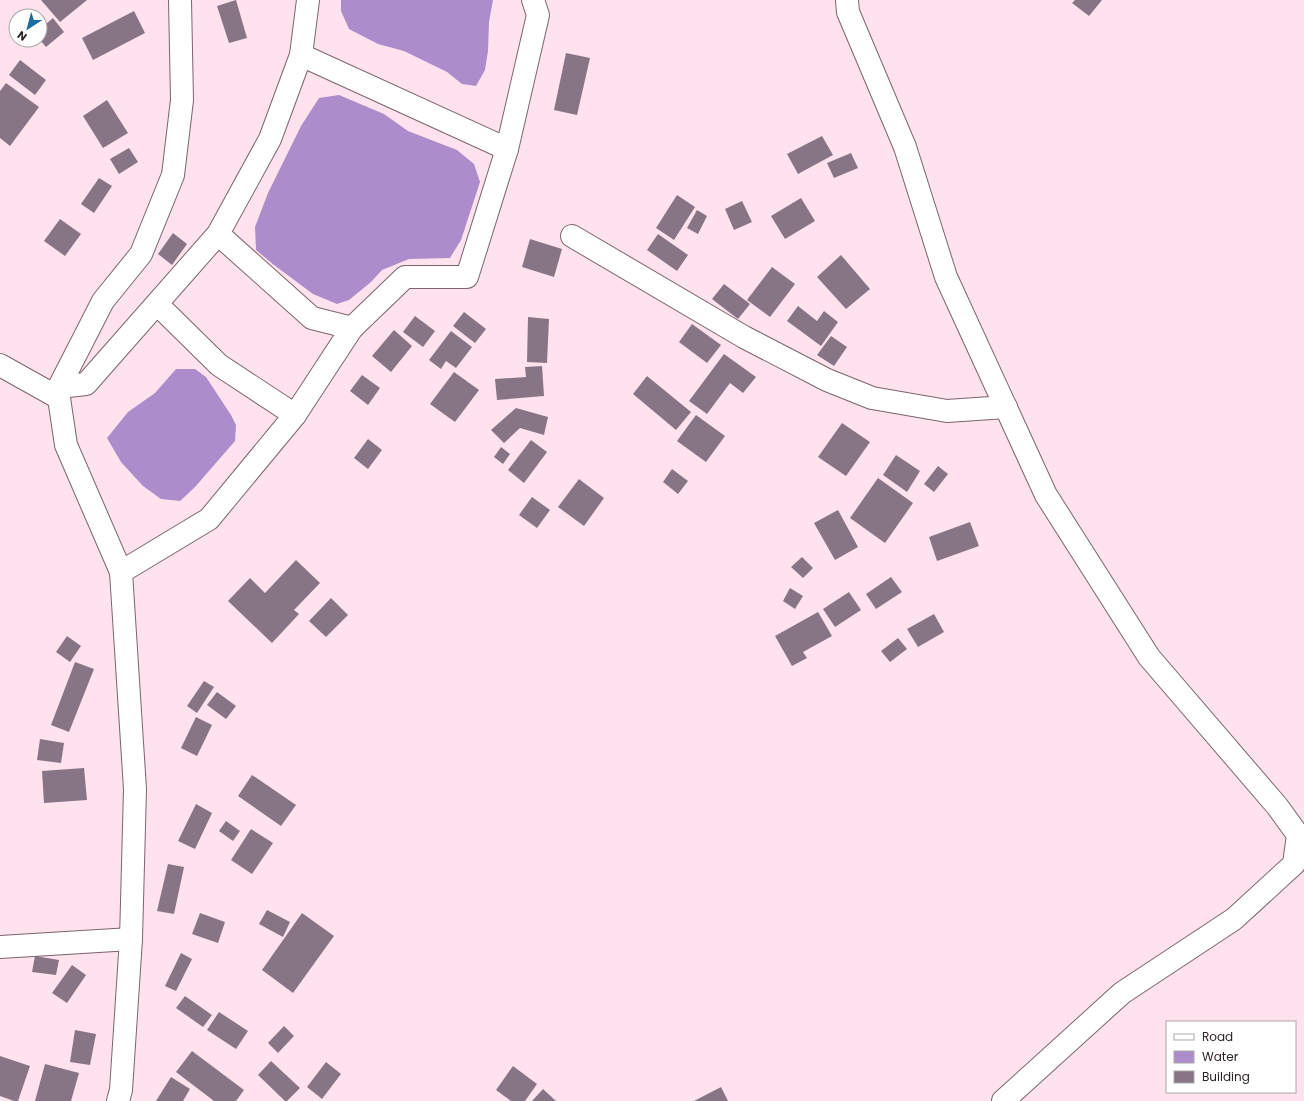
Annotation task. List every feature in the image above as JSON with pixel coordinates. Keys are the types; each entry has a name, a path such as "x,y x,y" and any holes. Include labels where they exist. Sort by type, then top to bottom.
{"street":[{"path":"118,1101 121,1090 131,939 135,789 121,572 66,445 59,392 103,301 141,254 173,176 182,100 180,0"},
{"path":"0,365 59,392 86,384 218,234 270,139 301,55 308,0"},
{"path":"121,572 209,519 296,415 352,328 405,277 467,277 507,148 538,15 533,0"},
{"path":"847,0 848,12 905,148 946,277 1046,496 1149,658 1277,806 1298,835 1294,864 1239,914 1122,993 1003,1101"},
{"path":"301,55 507,148"},
{"path":"218,234 312,318 352,328"},
{"path":"572,236 744,337 827,380 872,398 947,411 1006,407"},
{"path":"157,304 219,365 296,415"},
{"path":"0,947 131,939"}],"water":[{"path":"341,0 493,0 489,22 488,51 485,70 476,86 462,84 447,72 404,51 378,44 349,29 341,11"},
{"path":"339,95 384,114 408,131 457,150 474,164 480,182 461,240 450,258 409,259 382,270 371,282 349,300 337,304 313,294 256,250 255,227 268,193 301,126 319,98"},
{"path":"176,369 195,369 206,377 236,425 235,441 195,487 180,501 161,499 143,486 121,462 107,438 128,412 155,393"}],"building":[{"path":"41,0 87,0 60,22"},
{"path":"236,0 247,38 229,43 217,6"},
{"path":"1075,0 1102,0 1089,16 1072,3"},
{"path":"134,11 145,33 93,60 82,38"},
{"path":"53,18 64,32 48,45 48,22"},
{"path":"566,53 590,58 577,115 554,110"},
{"path":"20,60 46,80 35,95 9,75"},
{"path":"6,83 39,107 10,146 0,138 0,91"},
{"path":"107,100 128,133 103,148 83,116"},
{"path":"822,136 833,155 798,174 787,154"},
{"path":"129,148 138,162 119,174 110,159"},
{"path":"851,153 858,168 834,178 827,163"},
{"path":"99,178 112,186 94,213 81,204"},
{"path":"677,195 695,207 674,240 656,228"},
{"path":"801,198 815,221 785,239 771,216"},
{"path":"742,201 752,222 734,230 725,209"},
{"path":"697,210 707,216 698,234 687,228"},
{"path":"60,219 81,234 65,256 44,241"},
{"path":"173,233 187,244 172,265 158,254"},
{"path":"658,234 688,255 677,271 647,250"},
{"path":"530,239 562,249 554,277 522,267"},
{"path":"841,255 870,289 846,309 817,277"},
{"path":"772,267 795,284 770,317 747,300"},
{"path":"724,284 750,304 738,319 712,299"},
{"path":"798,306 817,321 824,311 838,322 821,346 787,321"},
{"path":"464,312 486,329 475,343 453,326"},
{"path":"415,316 435,331 423,347 403,332"},
{"path":"528,317 549,319 547,363 527,362"},
{"path":"692,324 721,345 707,363 679,342"},
{"path":"394,330 412,346 391,372 372,356"},
{"path":"451,331 472,347 456,368 446,361 441,369 429,360"},
{"path":"831,336 847,347 834,366 817,355"},
{"path":"724,354 756,377 743,393 730,383 707,414 689,401"},
{"path":"542,366 544,396 497,400 495,379 526,377 525,367"},
{"path":"454,372 479,390 455,422 430,404"},
{"path":"362,375 380,388 368,405 350,391"},
{"path":"647,376 691,412 676,430 633,394"},
{"path":"516,408 548,417 544,435 520,428 504,443 491,430"},
{"path":"696,415 725,436 706,462 677,441"},
{"path":"842,423 870,442 846,476 818,457"},
{"path":"368,439 382,450 368,469 354,458"},
{"path":"531,440 547,452 524,483 508,470"},
{"path":"501,447 510,454 503,464 494,457"},
{"path":"896,455 920,471 907,492 883,475"},
{"path":"938,466 948,474 934,492 924,484"},
{"path":"672,469 688,481 678,494 663,482"},
{"path":"878,478 913,503 885,543 850,518"},
{"path":"579,479 604,498 584,526 558,507"},
{"path":"532,497 550,510 537,528 519,515"},
{"path":"838,510 858,547 835,560 814,523"},
{"path":"970,522 979,546 937,561 929,537"},
{"path":"802,557 813,568 803,578 791,567"},
{"path":"296,560 320,583 294,610 299,614 272,643 228,601 250,578 265,593"},
{"path":"891,577 902,592 876,609 866,594"},
{"path":"790,588 803,596 795,609 783,601"},
{"path":"849,592 861,610 835,627 823,609"},
{"path":"331,598 348,615 326,637 309,621"},
{"path":"818,612 832,636 803,652 807,658 792,666 775,636"},
{"path":"934,614 944,632 918,647 907,629"},
{"path":"67,636 81,646 70,662 56,652"},
{"path":"898,638 907,649 890,662 881,651"},
{"path":"75,662 94,669 69,732 51,725"},
{"path":"204,681 214,687 197,713 187,706"},
{"path":"217,692 236,706 226,719 207,705"},
{"path":"196,717 212,725 197,756 181,748"},
{"path":"40,739 64,743 61,763 37,760"},
{"path":"84,768 87,800 44,803 42,771"},
{"path":"252,775 296,805 281,826 238,796"},
{"path":"196,804 212,813 195,849 178,841"},
{"path":"226,821 240,831 233,841 219,831"},
{"path":"251,829 273,843 252,874 231,860"},
{"path":"168,864 184,867 174,914 157,911"},
{"path":"267,910 290,922 283,937 259,924"},
{"path":"200,913 225,922 218,943 192,934"},
{"path":"302,913 334,936 293,993 262,970"},
{"path":"181,953 192,959 176,991 165,986"},
{"path":"35,956 59,960 56,975 32,972"},
{"path":"72,965 86,975 67,1003 52,993"},
{"path":"185,996 212,1015 203,1027 176,1008"},
{"path":"219,1012 248,1031 236,1049 207,1030"},
{"path":"284,1026 294,1036 278,1053 268,1043"},
{"path":"75,1030 96,1034 90,1065 70,1062"},
{"path":"192,1051 244,1090 236,1101 214,1101 176,1072"},
{"path":"0,1056 30,1066 18,1101 0,1096"},
{"path":"271,1061 300,1088 287,1101 285,1101 258,1075"},
{"path":"326,1062 341,1074 322,1099 307,1087"},
{"path":"45,1064 79,1073 71,1101 35,1101"},
{"path":"513,1066 537,1084 525,1101 511,1101 496,1090"},
{"path":"171,1077 190,1089 183,1101 156,1101"},
{"path":"721,1087 728,1101 694,1101"},
{"path":"543,1089 556,1101 532,1101"}]}
